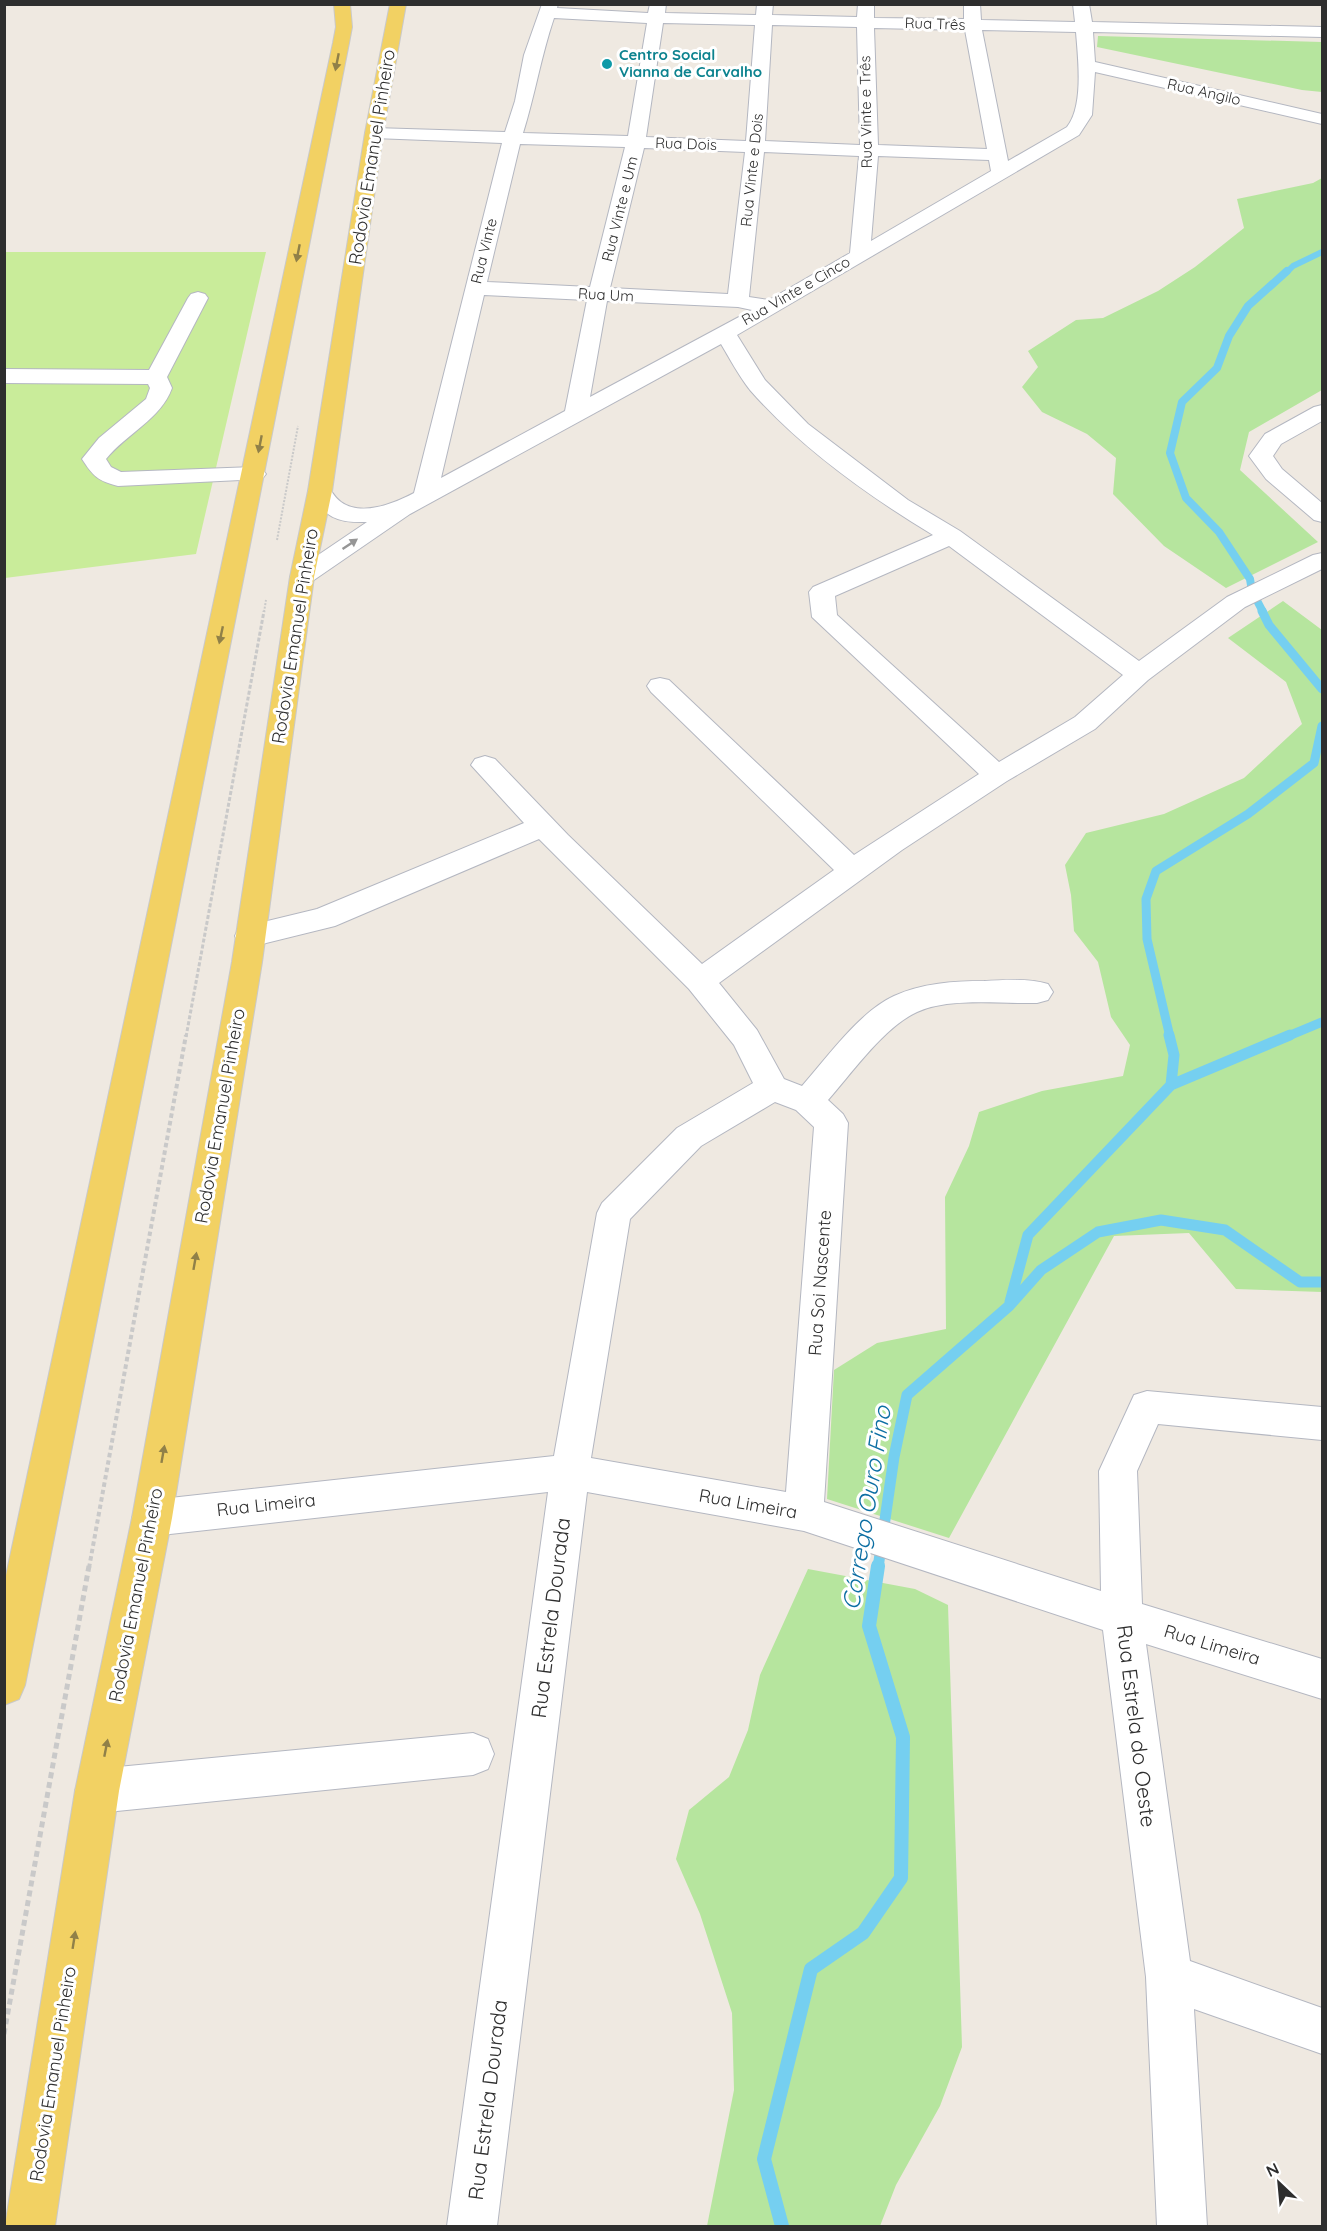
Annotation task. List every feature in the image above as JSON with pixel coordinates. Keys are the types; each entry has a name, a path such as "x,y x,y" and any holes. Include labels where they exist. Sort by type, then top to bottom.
{"main road":[{"path":"4,1685 15,1583 254,474 344,27 342,4"},
{"name":"Rodovia Emanuel Pinheiro","path":"30,2226 97,1791 152,1518 250,936 302,577 320,492 374,133 398,4"}],"street":[{"path":"972,4 973,25 999,165"},
{"name":"Rua Vinte e Cinco","path":"402,509 771,307 860,254 999,165 1073,131 1082,115 1086,65 1081,4"},
{"name":"Rua Três","path":"549,9 866,13 973,25 1323,32"},
{"name":"Rua Vinte","path":"424,499 474,288 512,138 524,102 533,55 549,9"},
{"name":"Rua Vinte e Um","path":"576,412 598,295 636,142 657,11"},
{"name":"Rua Vinte e Dois","path":"738,301 755,146 765,12"},
{"name":"Rua Vinte e Três","path":"860,254 869,150 866,13"},
{"path":"1249,14 1256,32"},
{"name":"Rua Angilo","path":"1086,65 1323,119"},
{"name":"Rua Dois","path":"374,133 869,150 999,165"},
{"name":"Rua Um","path":"474,288 738,301"},
{"path":"156,377 198,298"},
{"path":"738,301 771,307"},
{"path":"724,332 757,384 800,429 900,505 951,536 1139,674"},
{"path":"4,376 156,377"},
{"path":"156,377 161,388 156,402 107,443 94,459 102,472 118,479 254,474"},
{"path":"1323,412 1273,439 1261,456 1274,474 1323,515"},
{"path":"320,492 332,507 351,513 376,514 402,509"},
{"path":"302,577 402,509"},
{"path":"951,536 822,592 825,617 997,775"},
{"path":"700,981 853,871 997,775 1084,723 1139,674 1236,602 1323,560"},
{"path":"660,686 853,871"},
{"path":"485,765 543,826 700,981 790,1094"},
{"path":"250,936 324,918 543,826"},
{"name":"Rua Estrela Dourada","path":"472,2226 570,1472 614,1213 689,1137 790,1094 904,1004 942,995 1037,992"},
{"name":"Rua Soi Nascente","path":"790,1094 831,1123 804,1514"},
{"name":"Rua Estrela do Oeste","path":"1182,2226 1169,1977 1122,1617 1118,1471 1148,1407 1323,1423"},
{"name":"Rua Limeira","path":"152,1518 570,1472 804,1514 1122,1617 1323,1679"},
{"path":"97,1791 473,1754"},
{"path":"1169,1977 1323,2031"}],"path":[{"path":"276,545 300,416"},
{"path":"4,2034 267,592"}],"green space":[{"path":"1098,36 1322,42 1322,92 1302,90 1097,47"},
{"path":"1322,178 1322,390 1249,432 1240,470 1318,542 1226,588 1164,546 1113,494 1116,458 1087,434 1042,412 1022,387 1038,367 1028,351 1076,320 1103,318 1158,291 1195,267 1244,228 1237,199 1313,183"},
{"path":"4,252 266,252 196,554 5,578"},
{"path":"1283,601 1322,630 1322,1292 1236,1289 1189,1233 1114,1236 949,1538 827,1499 834,1370 877,1343 946,1329 945,1197 969,1146 979,1112 1042,1091 1123,1076 1130,1045 1111,1017 1098,962 1074,931 1071,895 1065,865 1086,833 1164,814 1244,778 1302,724 1286,682 1228,638"},
{"path":"808,1569 915,1589 948,1605 962,2047 940,2106 896,2185 880,2226 707,2226 734,2090 732,2013 700,1914 676,1859 689,1810 729,1777 748,1730 760,1675"}],"waterway":[{"path":"1286,273 1293,266 1322,252"},
{"path":"1263,612 1252,591 1250,579 1219,532 1186,498 1170,453 1182,402 1217,368 1229,336 1248,306 1287,271"},
{"path":"1262,611 1269,625 1322,689"},
{"path":"1170,1037 1147,939 1146,899 1156,871 1248,814 1314,763 1322,726"},
{"name":"Córrego Ouro Fino","path":"1286,1037 1322,1022"},
{"path":"1169,1035 1174,1055 1171,1085"},
{"name":"Córrego Ouro Fino","path":"1171,1085 1290,1035"},
{"name":"Córrego Ouro Fino","path":"1010,1302 1028,1235 1171,1085"},
{"path":"878,1568 894,1457 907,1395 1009,1306 1041,1270 1098,1232 1161,1220 1225,1230 1300,1282 1322,1282"},
{"name":"Córrego Ouro Fino","path":"782,2226 764,2159 811,1969 863,1933 901,1878 903,1737 869,1626 878,1566"}],"place":[{"name":"Centro Social Vianna de Carvalho","path":"607,64"}]}
